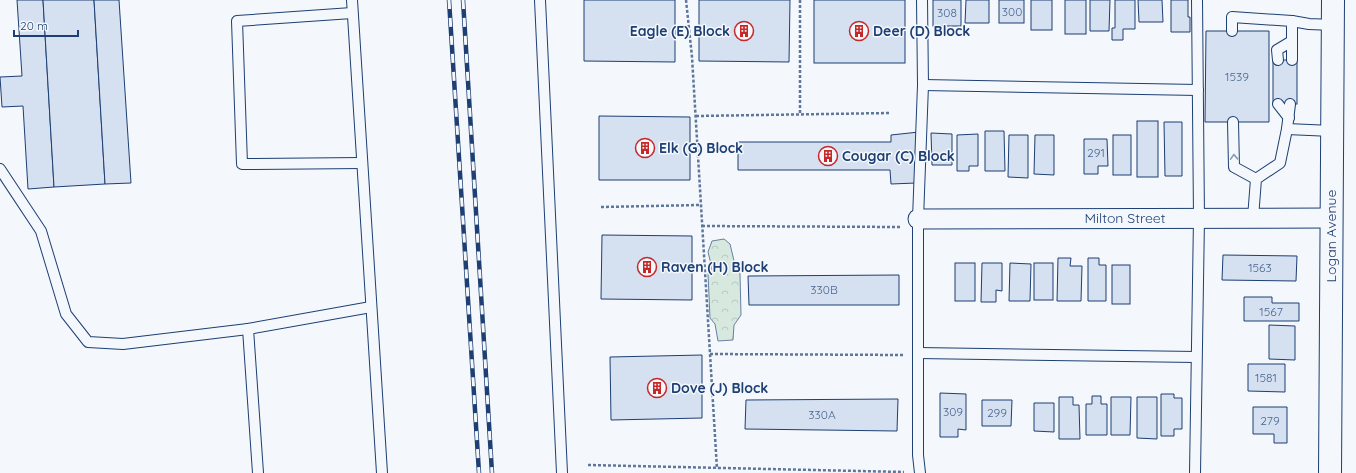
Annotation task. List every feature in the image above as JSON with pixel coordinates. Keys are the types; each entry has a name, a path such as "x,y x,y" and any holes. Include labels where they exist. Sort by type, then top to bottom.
{"main road":[{"name":"Logan Avenue","path":"1330,473 1333,0"}],"street":[{"name":"Milton Street","path":"918,223 1199,218 1332,218"}],"lane":[{"path":"352,0 382,473"},
{"path":"540,0 562,473"},
{"path":"920,472 918,455 918,223 922,85 922,0"},
{"path":"1195,473 1199,218 1197,0"},
{"path":"352,13 237,21 242,164 362,163"},
{"path":"1232,31 1232,17 1292,21 1309,24 1333,24"},
{"path":"1292,21 1292,60"},
{"path":"1278,60 1277,50 1292,41"},
{"path":"922,85 1198,90"},
{"path":"1278,104 1289,118"},
{"path":"1256,179 1280,163 1288,129 1290,104"},
{"path":"1232,122 1234,167 1256,179"},
{"path":"1288,129 1332,131"},
{"path":"0,169 41,231 66,314 88,342 123,344 248,329 371,307"},
{"path":"1253,218 1256,179"},
{"path":"248,329 258,473"},
{"path":"918,354 1196,357"}],"path":[{"path":"686,0 696,116 700,205 717,468"},
{"path":"800,0 800,113"},
{"path":"696,116 890,112"},
{"path":"601,207 700,205"},
{"path":"702,226 918,223"},
{"path":"710,354 918,354"},
{"path":"588,465 920,472"},
{"path":"684,468 684,473"}],"green space":[{"path":"724,239 730,244 735,265 740,274 741,315 734,325 733,340 718,341 715,324 710,318 708,274 712,268 708,252 712,241"}],"building":[{"path":"17,0 43,0 54,187 28,189 23,106 2,107 0,77 22,76"},
{"path":"43,0 94,0 105,184 54,187"},
{"path":"94,0 119,0 131,183 105,184"},
{"path":"584,0 675,0 675,62 584,61"},
{"name":"Eagle (E) Block","path":"699,0 790,0 789,62 699,61"},
{"name":"Deer (D) Block","path":"814,0 905,0 905,63 814,63"},
{"path":"933,0 961,0 961,26 933,26"},
{"path":"966,0 989,0 989,23 965,23"},
{"path":"999,0 1024,0 1024,23 999,23"},
{"path":"1031,0 1052,0 1052,30 1031,30"},
{"path":"1065,0 1086,0 1086,34 1065,34"},
{"path":"1090,0 1110,0 1109,31 1090,31"},
{"path":"1115,0 1135,0 1135,29 1123,29 1123,40 1112,40 1112,28 1115,28"},
{"path":"1138,0 1162,0 1163,22 1139,22"},
{"path":"1171,0 1188,0 1190,32 1171,32"},
{"path":"1206,31 1269,31 1269,122 1205,122"},
{"path":"1273,60 1297,60 1297,104 1273,104"},
{"name":"Elk (G) Block","path":"599,116 690,117 690,180 599,180"},
{"path":"1137,121 1158,121 1158,177 1137,177"},
{"path":"1164,122 1182,122 1182,176 1165,176"},
{"path":"985,131 1004,131 1005,171 985,171"},
{"name":"Cougar (C) Block","path":"919,132 916,183 891,184 890,170 738,170 738,142 891,142 891,135"},
{"path":"931,133 952,134 952,165 932,165"},
{"path":"978,134 978,166 969,166 969,171 957,171 957,135"},
{"path":"1009,135 1028,135 1028,178 1008,177"},
{"path":"1035,135 1054,135 1054,175 1034,174"},
{"path":"1113,135 1131,135 1131,175 1113,175"},
{"path":"1084,139 1107,139 1108,166 1098,166 1098,174 1084,174"},
{"name":"Raven (H) Block","path":"602,235 692,236 692,300 601,299"},
{"path":"1223,255 1297,256 1296,281 1222,280"},
{"path":"1058,258 1071,258 1070,266 1082,266 1081,301 1057,301"},
{"path":"1088,258 1099,258 1099,265 1106,265 1106,301 1088,301"},
{"path":"955,263 975,263 975,301 955,301"},
{"path":"982,263 1002,263 1002,291 996,290 996,302 981,302"},
{"path":"1010,263 1031,264 1030,301 1009,301"},
{"path":"1034,263 1053,263 1053,300 1034,300"},
{"path":"1112,265 1130,265 1130,304 1112,304"},
{"path":"899,275 899,305 749,305 748,276"},
{"path":"1244,297 1272,297 1272,303 1299,303 1299,321 1244,321"},
{"path":"1269,325 1295,326 1295,360 1269,359"},
{"name":"Dove (J) Block","path":"702,355 702,418 611,420 610,357"},
{"path":"1248,364 1285,364 1285,392 1248,391"},
{"path":"940,393 966,394 966,430 958,429 958,437 940,437"},
{"path":"1161,394 1174,394 1174,398 1182,398 1182,429 1174,429 1174,436 1161,436"},
{"path":"1092,396 1101,396 1101,404 1107,404 1107,435 1086,435 1086,404 1092,404"},
{"path":"1059,397 1073,397 1073,405 1079,405 1080,439 1059,439"},
{"path":"1111,397 1131,397 1130,435 1111,435"},
{"path":"1137,397 1157,397 1157,439 1137,438"},
{"path":"898,399 897,431 745,429 746,400"},
{"path":"982,400 1012,400 1011,426 982,426"},
{"path":"1034,403 1054,403 1054,432 1034,431"},
{"path":"1253,407 1287,407 1287,443 1274,443 1274,434 1253,434"}],"railway":[{"path":"449,0 479,473"},
{"path":"463,0 492,473"}],"place":[{"name":"Eagle (E) Block","path":"744,31"},
{"name":"Deer (D) Block","path":"859,31"},
{"name":"Elk (G) Block","path":"645,148"},
{"name":"Cougar (C) Block","path":"828,156"},
{"name":"Raven (H) Block","path":"647,267"},
{"name":"Dove (J) Block","path":"657,388"}]}
